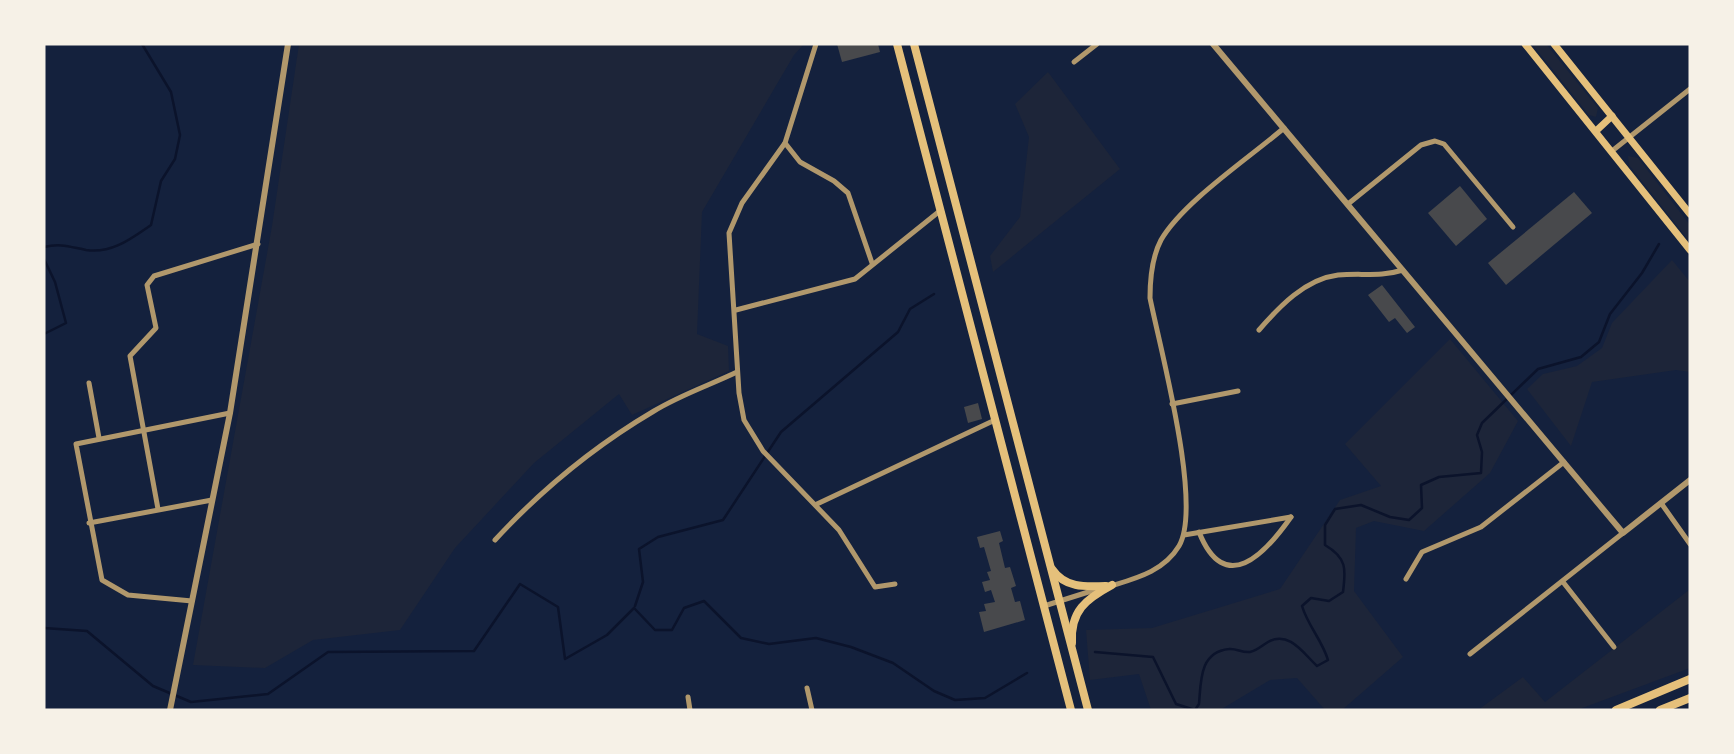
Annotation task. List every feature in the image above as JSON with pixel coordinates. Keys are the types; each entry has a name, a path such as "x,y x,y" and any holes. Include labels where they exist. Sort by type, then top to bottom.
{"main road":[{"path":"897,44 1071,710"},
{"path":"914,44 1088,710"},
{"path":"1525,44 1690,250"},
{"path":"1554,44 1690,214"},
{"path":"1596,131 1612,116"},
{"path":"1048,563 1065,583 1077,586 1112,585"},
{"path":"1073,656 1073,620 1080,606 1112,585"},
{"path":"1616,710 1690,679"},
{"path":"1660,710 1690,698"}],"street":[{"path":"170,710 230,413 288,44"},
{"path":"816,44 785,143 742,202 729,233 736,310 737,372 744,420 763,452 817,504 839,530 875,587 895,584"},
{"path":"1074,62 1097,44"},
{"path":"1213,44 1623,533"},
{"path":"1612,151 1690,89"},
{"path":"1043,606 1146,576 1165,562 1184,535 1185,490 1172,404 1150,298 1152,269 1160,242 1192,205 1284,128"},
{"path":"1348,204 1421,145 1435,141 1444,144 1513,227"},
{"path":"785,143 800,162 834,181 848,193 872,263"},
{"path":"736,310 855,279 941,210"},
{"path":"158,509 130,356 156,328 148,285 154,276 258,244"},
{"path":"1259,330 1296,294 1318,280 1338,275 1386,276 1403,270"},
{"path":"495,540 541,491 606,441 656,409 737,372"},
{"path":"89,383 99,438"},
{"path":"1172,404 1238,391"},
{"path":"192,601 128,594 102,580 89,523 76,443 230,413"},
{"path":"817,504 995,420"},
{"path":"1406,579 1422,552 1481,527 1564,462"},
{"path":"1470,654 1690,480"},
{"path":"89,523 212,500"},
{"path":"1661,503 1690,544"},
{"path":"1184,535 1199,532 1290,517 1261,555 1245,563 1223,564 1208,554 1199,532"},
{"path":"1563,582 1614,647"},
{"path":"807,688 812,710"},
{"path":"688,697 691,710"}],"shaded area":[{"path":"299,44 804,44 794,55 702,212 697,334 728,346 729,371 632,415 619,394 534,463 455,548 400,630 313,640 265,668 193,665 272,226"},
{"path":"1532,44 1546,44 1598,108 1596,117 1589,115"},
{"path":"1048,72 1120,169 993,272 990,256 1020,217 1029,137 1015,104"},
{"path":"1628,156 1638,158 1690,225 1690,242 1629,165"},
{"path":"1672,260 1690,282 1690,372 1676,370 1592,382 1571,446 1527,389 1543,374 1577,366 1602,348 1612,323"},
{"path":"1450,339 1518,421 1490,473 1424,531 1374,521 1356,528 1354,591 1403,657 1342,710 1325,710 1297,678 1270,680 1220,710 1151,710 1139,674 1090,680 1086,630 1152,628 1280,589 1340,500 1381,486 1345,444"},
{"path":"1689,590 1690,668 1577,710 1478,710 1523,677 1545,702"}],"building":[{"path":"837,44 878,44 880,52 842,62"},
{"path":"1460,186 1487,219 1456,246 1428,213"},
{"path":"1574,192 1592,213 1506,285 1488,263"},
{"path":"1382,285 1415,327 1407,333 1395,318 1389,322 1368,295"},
{"path":"978,403 982,419 968,423 964,407"},
{"path":"1000,531 1003,541 999,543 1005,568 1010,567 1016,586 1011,588 1015,602 1020,601 1025,620 984,632 979,612 986,611 984,604 995,602 991,590 985,592 982,582 990,580 987,572 991,571 984,547 980,548 977,537"}],"waterway":[{"path":"44,247 61,245 104,250 121,244 151,225 161,181 175,159 180,135 171,92 142,44"},
{"path":"1095,652 1153,657 1176,704 1195,710 1199,704 1204,669 1207,662 1219,651 1232,649 1250,652 1268,642 1283,639 1296,645 1317,666 1328,660 1302,606 1311,598 1329,601 1343,592 1343,565 1338,555 1325,545 1325,525 1335,509 1361,505 1390,517 1409,520 1422,508 1421,485 1439,477 1481,473 1482,452 1477,435 1482,423 1538,369 1581,357 1599,342 1610,314 1642,273 1659,244"},
{"path":"44,259 55,282 66,323 44,334"},
{"path":"635,606 643,582 639,549 658,537 723,520 781,432 898,332 910,309 934,294"},
{"path":"44,628 87,631 153,686 191,702 268,694 328,652 474,651 520,584 558,607 565,659 607,635 634,608 655,630 672,630 684,608 704,601 741,638 769,644 816,638 851,647 893,663 934,691 955,700 985,698 1027,673"}]}
